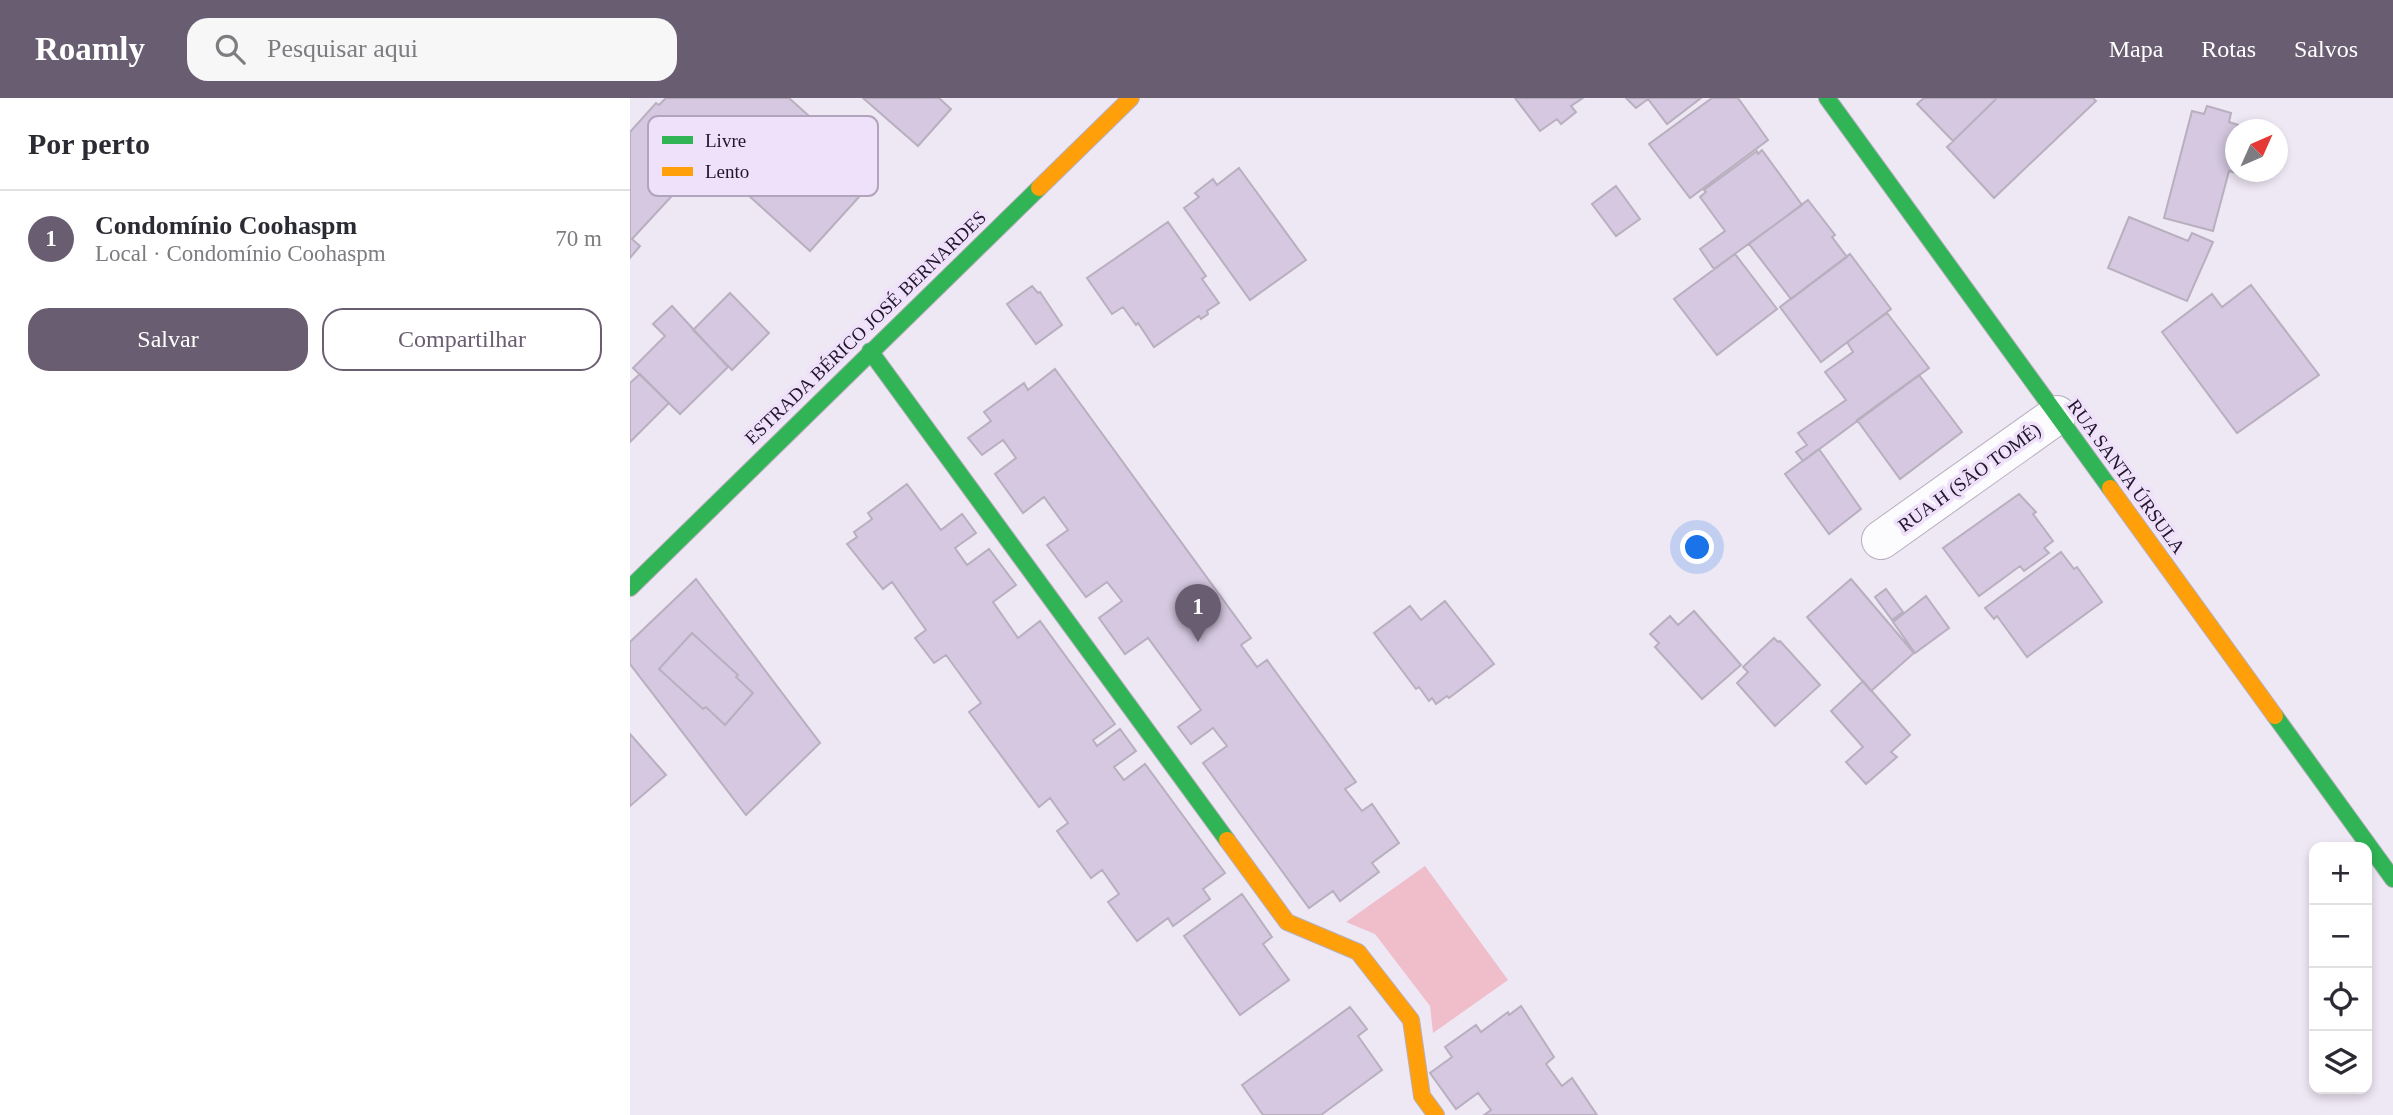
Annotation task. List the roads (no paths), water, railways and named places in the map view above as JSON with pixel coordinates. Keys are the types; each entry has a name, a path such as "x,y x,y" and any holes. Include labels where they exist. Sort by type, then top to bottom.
{"street":[{"name":"ESTRADA BÉRICO JOSÉ BERNARDES","path":"630,588 1131,98"},
{"name":"RUA SANTA ÚRSULA","path":"1827,98 2393,879"},
{"path":"870,351 1287,922 1358,952 1411,1020 1422,1096 1436,1115"},
{"name":"RUA H (SÃO TOMÉ)","path":"1881,540 2057,415"}],"place":[{"name":"Condomínio Coohaspm","path":"1198,642"}]}
